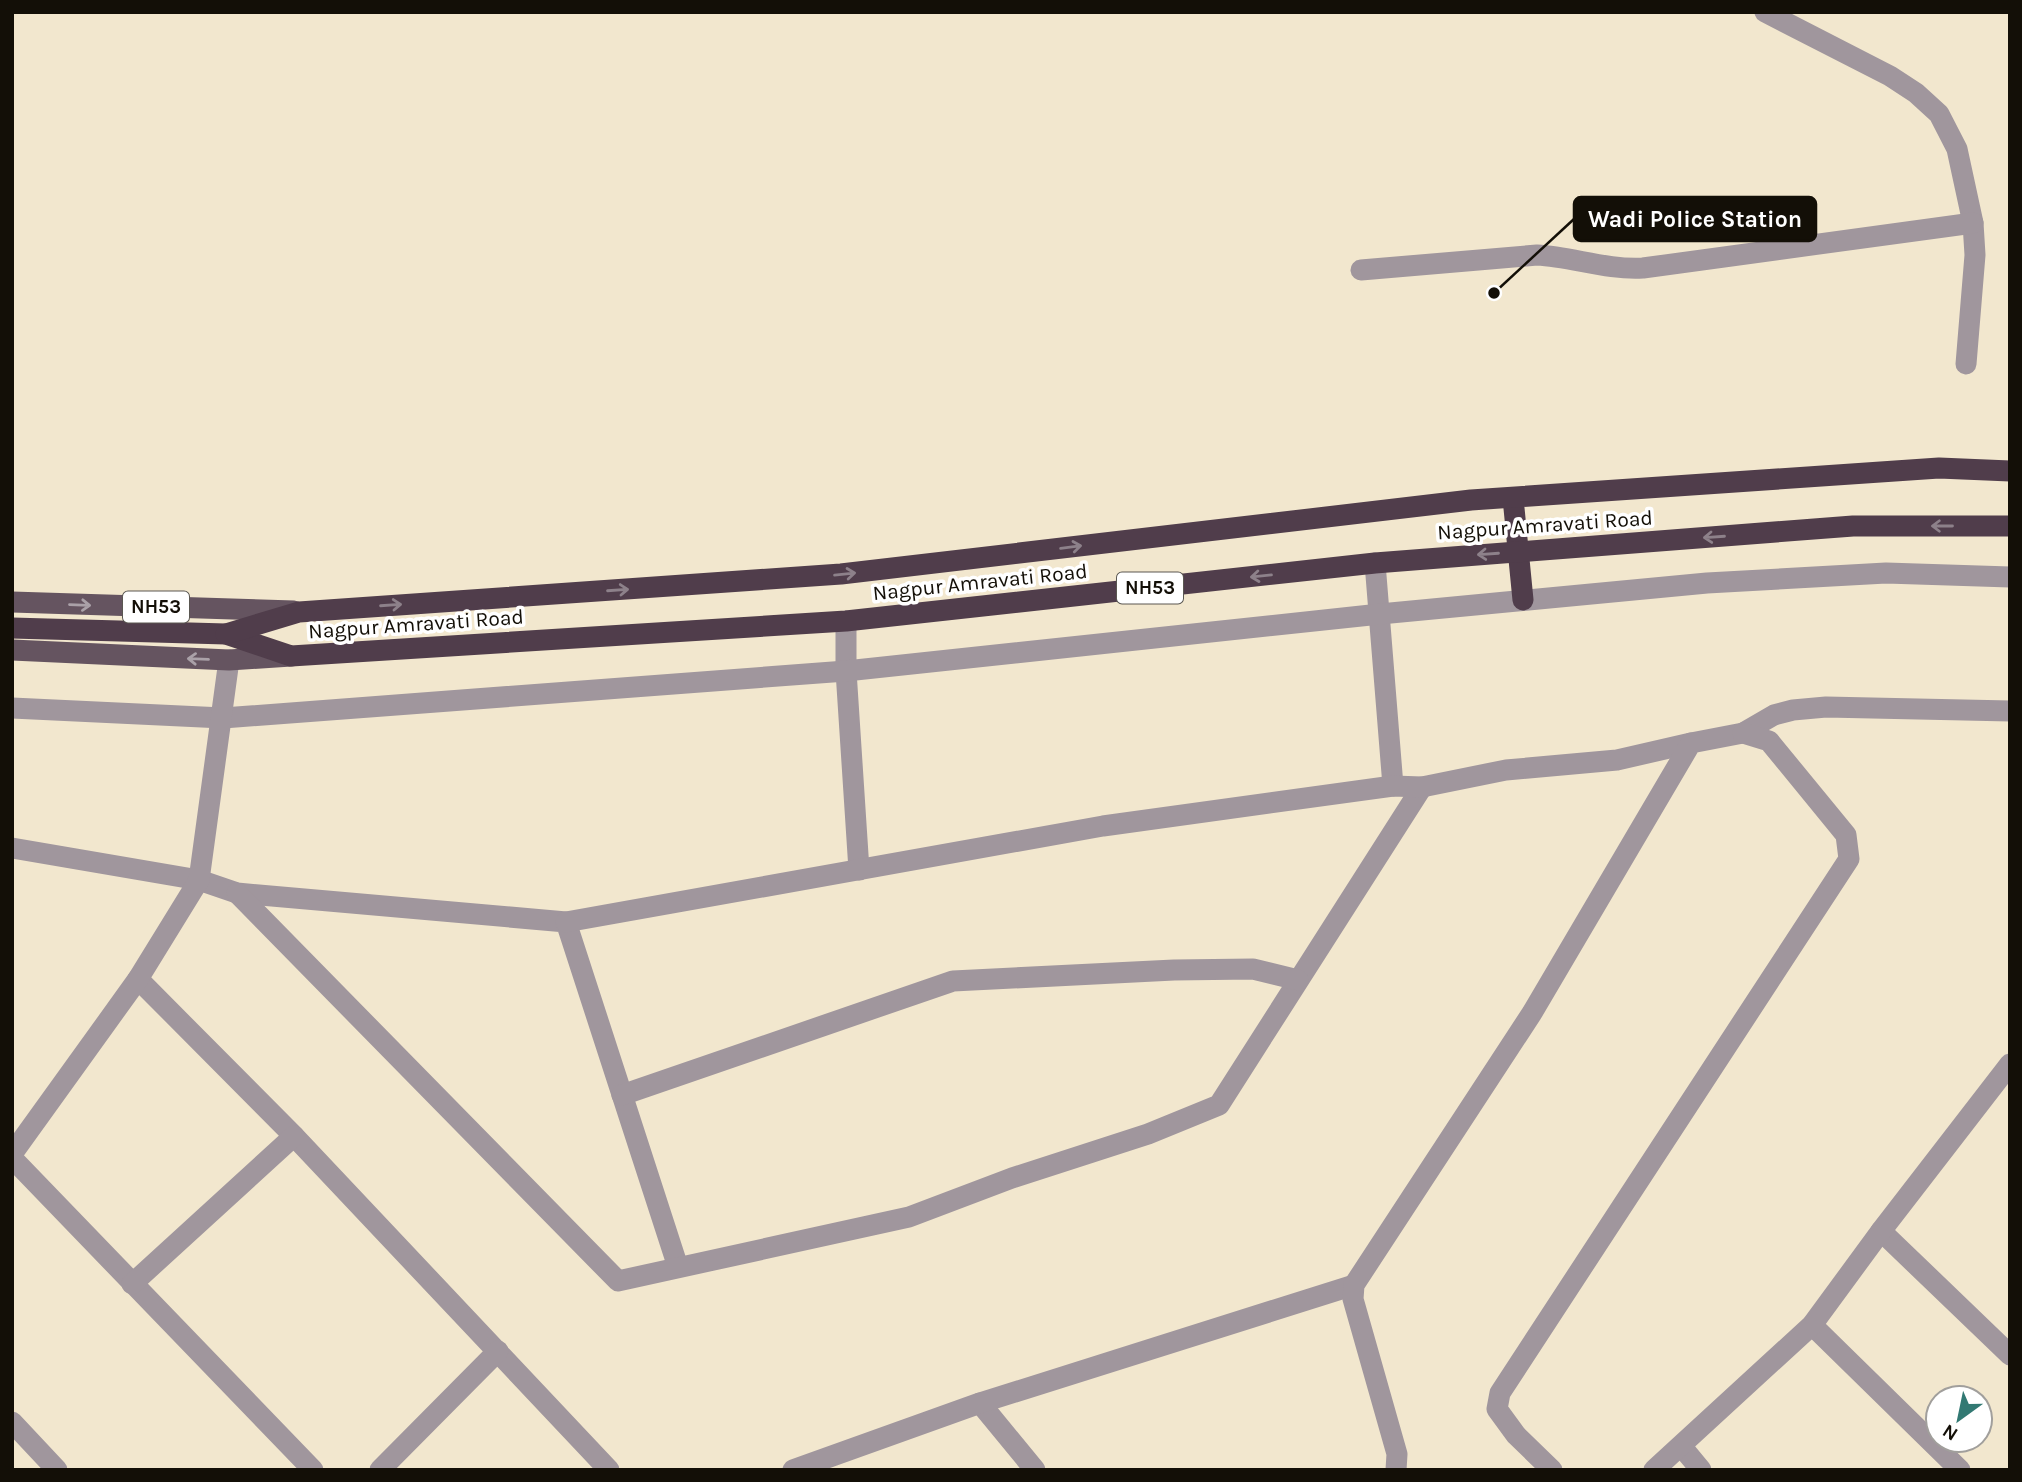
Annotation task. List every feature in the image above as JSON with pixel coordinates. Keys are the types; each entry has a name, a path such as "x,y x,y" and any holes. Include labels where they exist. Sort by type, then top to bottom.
{"highway":[{"name":"Nagpur Amravati Road","path":"226,634 299,612 841,574 1513,498 1939,468 2010,471"},
{"path":"1513,498 1523,600"},
{"name":"Nagpur Amravati Road","path":"226,634 291,656 846,621 1375,563 1853,526 2010,526"},
{"path":"12,628 226,634"}],"main road":[{"name":"Nagpur Amravati Road","path":"12,603 299,612"},
{"name":"Nagpur Amravati Road","path":"12,650 229,660 291,656"}],"street":[{"path":"1765,12 1890,76 1916,93 1939,114 1957,149 1973,223 1975,255 1966,364"},
{"path":"1361,270 1536,255 1557,256 1617,270 1973,223"},
{"path":"1375,563 1393,786"},
{"path":"12,708 223,718 846,671 1380,614 1801,577 1886,573 2010,577"},
{"path":"846,621 846,671 859,870"},
{"path":"229,660 199,880 138,979 12,1156 313,1470"},
{"path":"12,848 199,880 237,894 566,922 1103,826 1393,786 1422,787 1506,770 1617,760 1743,733 1774,715 1793,710 1826,707 2010,712"},
{"path":"1552,1470 1516,1435 1497,1409 1500,1393 1849,859 1846,835 1769,741 1743,733"},
{"path":"1396,1470 1397,1454 1353,1299 1354,1285 1532,1013 1692,743"},
{"path":"237,894 618,1281 909,1217 1012,1178 1149,1134 1219,1105 1422,787"},
{"path":"566,922 678,1267"},
{"path":"622,1095 953,981 1240,969 1298,980"},
{"path":"138,979 294,1136 609,1470"},
{"path":"1654,1470 1812,1325 2010,1064"},
{"path":"132,1284 294,1136"},
{"path":"1881,1231 2010,1355"},
{"path":"793,1470 980,1403 1354,1285"},
{"path":"1812,1325 1960,1470"},
{"path":"380,1470 498,1351"},
{"path":"980,1403 1035,1470"},
{"path":"12,1422 57,1470"},
{"path":"1682,1447 1701,1470"}],"place":[{"name":"Wadi Police Station","path":"1494,293"}]}
